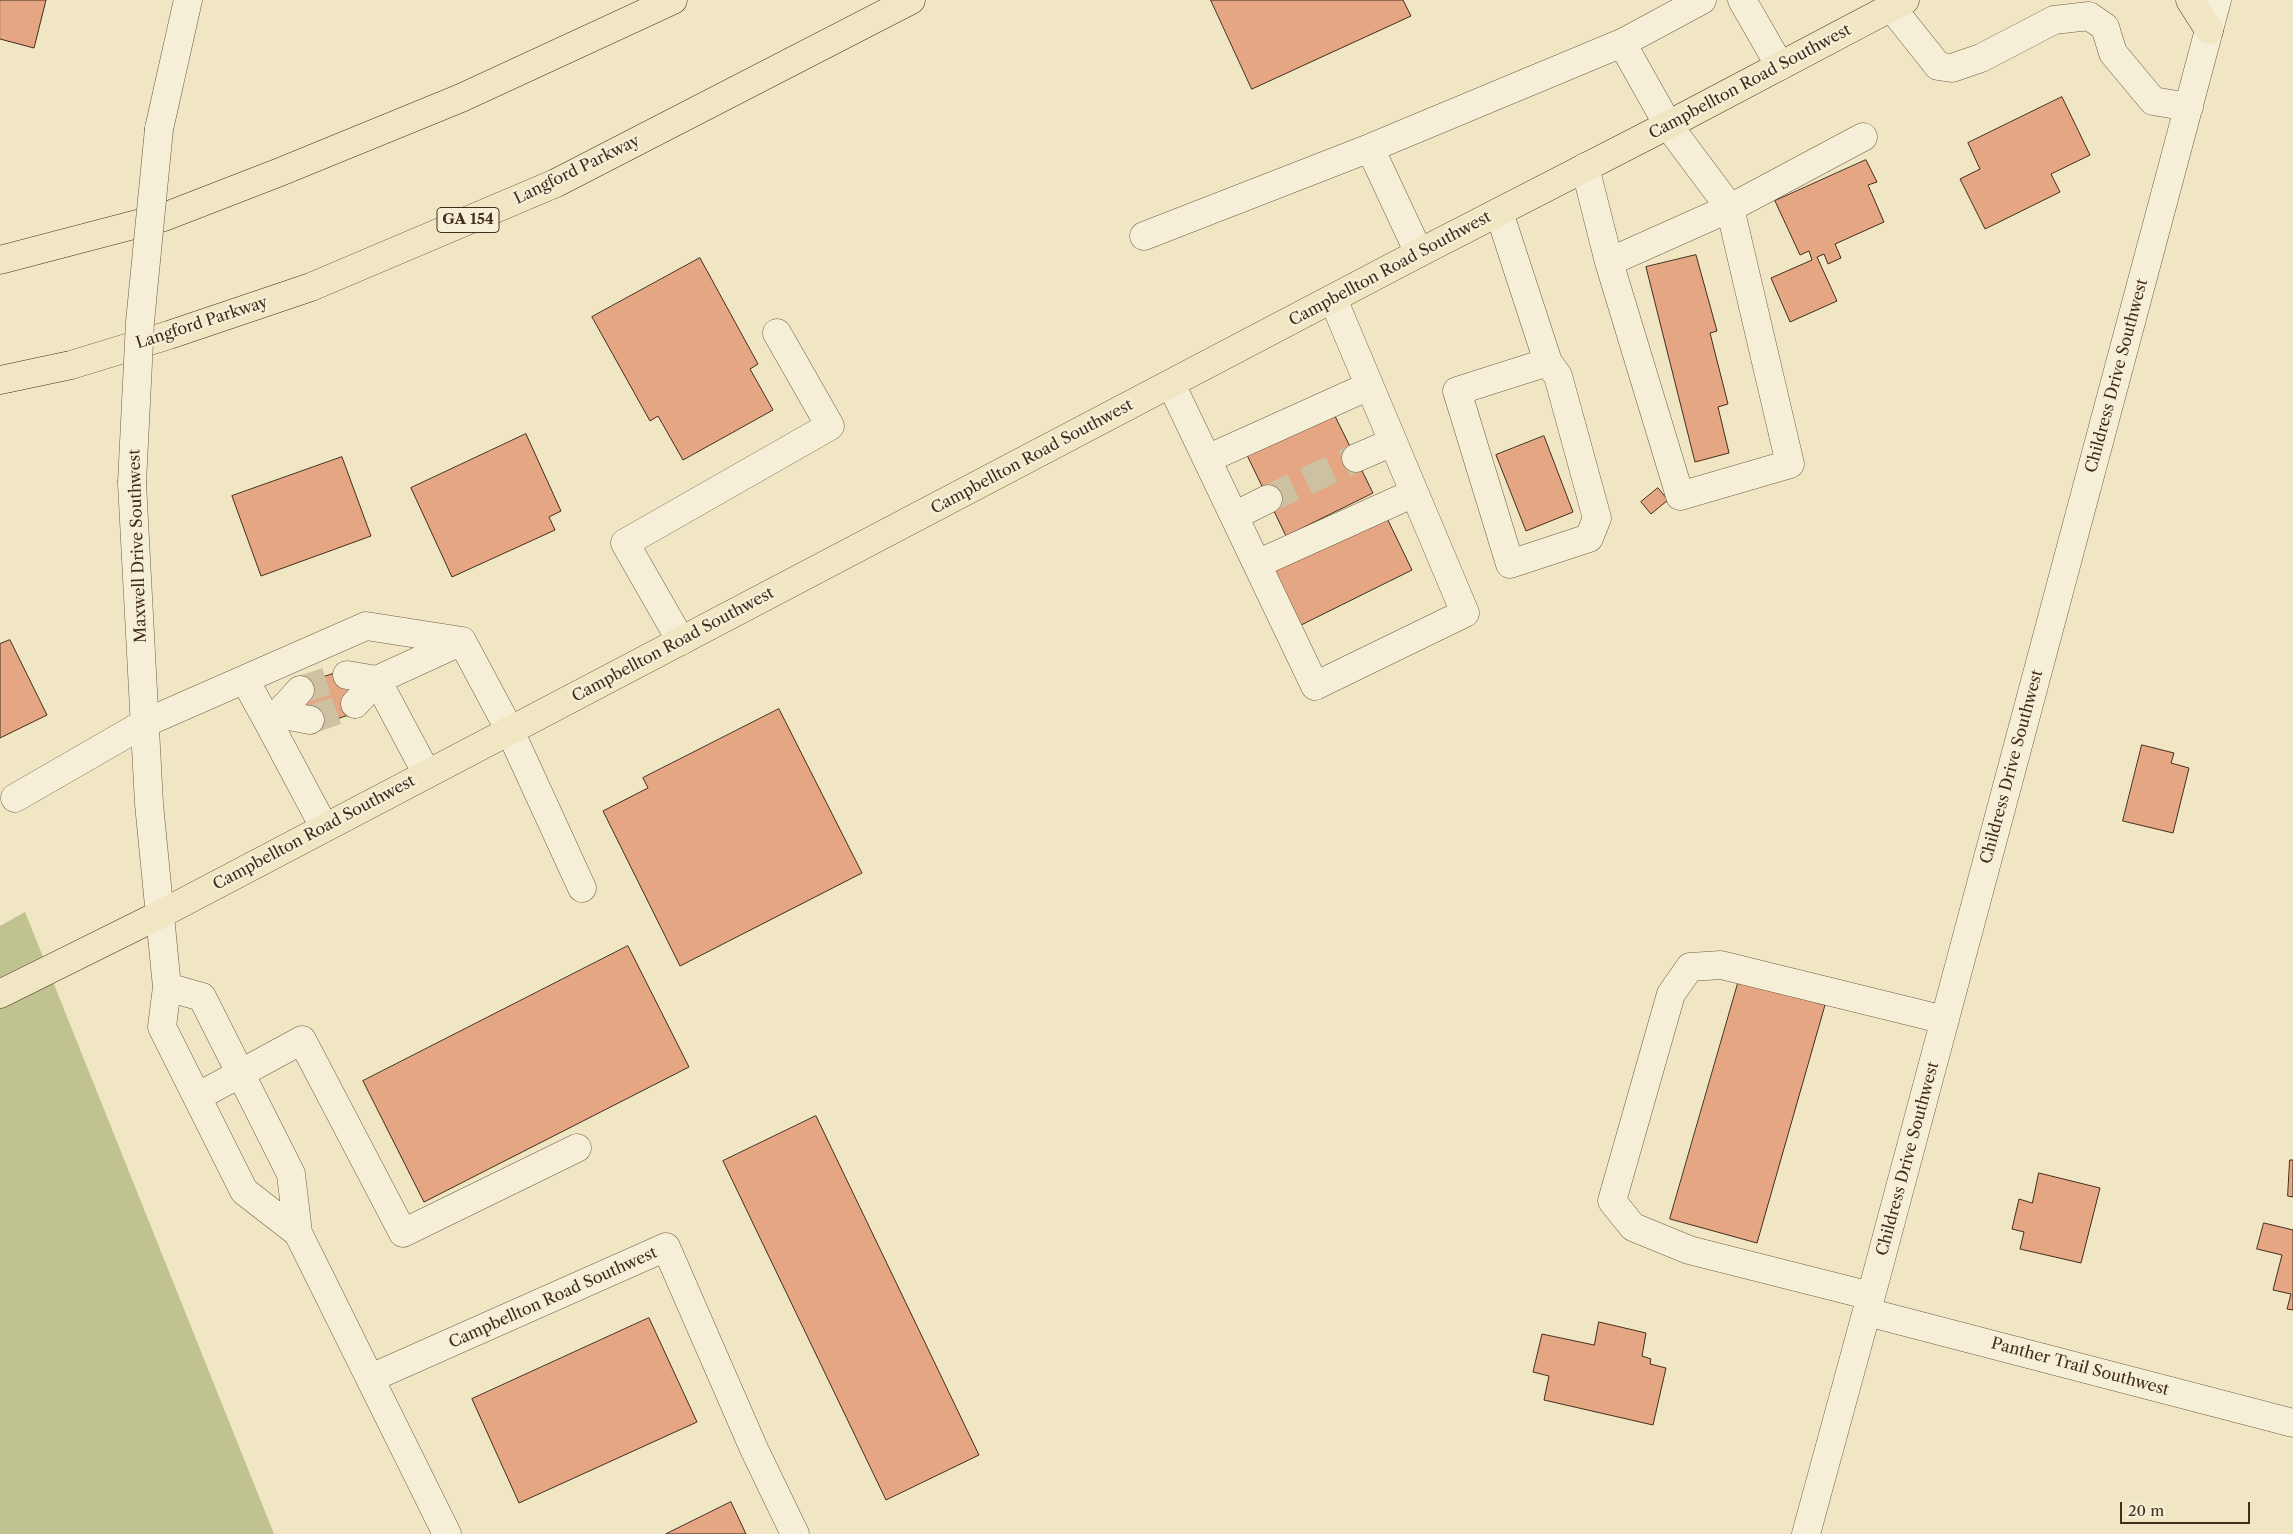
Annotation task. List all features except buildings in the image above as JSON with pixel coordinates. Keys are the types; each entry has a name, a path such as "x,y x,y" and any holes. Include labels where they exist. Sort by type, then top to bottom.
{"main road":[{"path":"0,260 164,217 461,98 673,0"},
{"name":"Langford Parkway","path":"0,380 80,362 169,335 320,283 556,183 911,0"},
{"path":"2190,0 2209,30"},
{"name":"Campbellton Road Southwest","path":"0,994 159,915 1419,253 1898,4"}],"street":[{"name":"Maxwell Drive Southwest","path":"159,915 149,804 132,484 140,322 159,129 188,0"},
{"path":"1144,236 1370,148 1622,43 1702,0"},
{"path":"1742,0 1780,66"},
{"name":"Childress Drive Southwest","path":"1806,1534 2217,0"},
{"path":"1898,4 1938,66 1952,68 1982,58 2054,20 2089,16 2105,27 2113,53 2153,101 2189,107"},
{"path":"1585,167 1609,262 1680,496 1790,464 1730,208 1668,125 1622,43"},
{"path":"1609,262 1730,208 1863,136"},
{"path":"1370,148 1419,253"},
{"path":"1499,212 1548,362 1558,376 1597,518 1589,538 1510,564 1457,391 1548,362"},
{"path":"1171,384 1315,686 1465,614 1333,299"},
{"path":"681,641 624,544 830,426 777,333"},
{"path":"1207,459 1370,386"},
{"path":"1356,458 1393,442"},
{"path":"1257,564 1414,493"},
{"path":"1234,516 1268,499"},
{"path":"15,798 145,723 366,626 462,641"},
{"path":"356,704 377,680 462,641"},
{"path":"462,641 510,731 582,888"},
{"path":"346,675 377,680"},
{"path":"245,680 273,717 324,827"},
{"path":"377,680 427,774"},
{"path":"273,717 300,690"},
{"path":"273,717 310,720"},
{"path":"159,915 167,987 162,1027 244,1191 298,1233"},
{"name":"Panther Trail Southwest","path":"1945,1020 1721,965 1690,967 1671,994 1612,1201 1633,1227 1689,1250 1869,1304 2293,1423"},
{"path":"167,987 202,996 242,1074 291,1174 298,1233 372,1378 447,1534"},
{"path":"197,1098 302,1040 403,1233 578,1148"},
{"name":"Campbellton Road Southwest","path":"372,1378 666,1247 754,1449 795,1534"}],"green space":[{"path":"25,912 274,1534 0,1534 0,926"}],"tunnel":[{"path":"1268,499 1356,458"},
{"path":"300,690 347,675"},
{"path":"310,720 355,704"}]}
